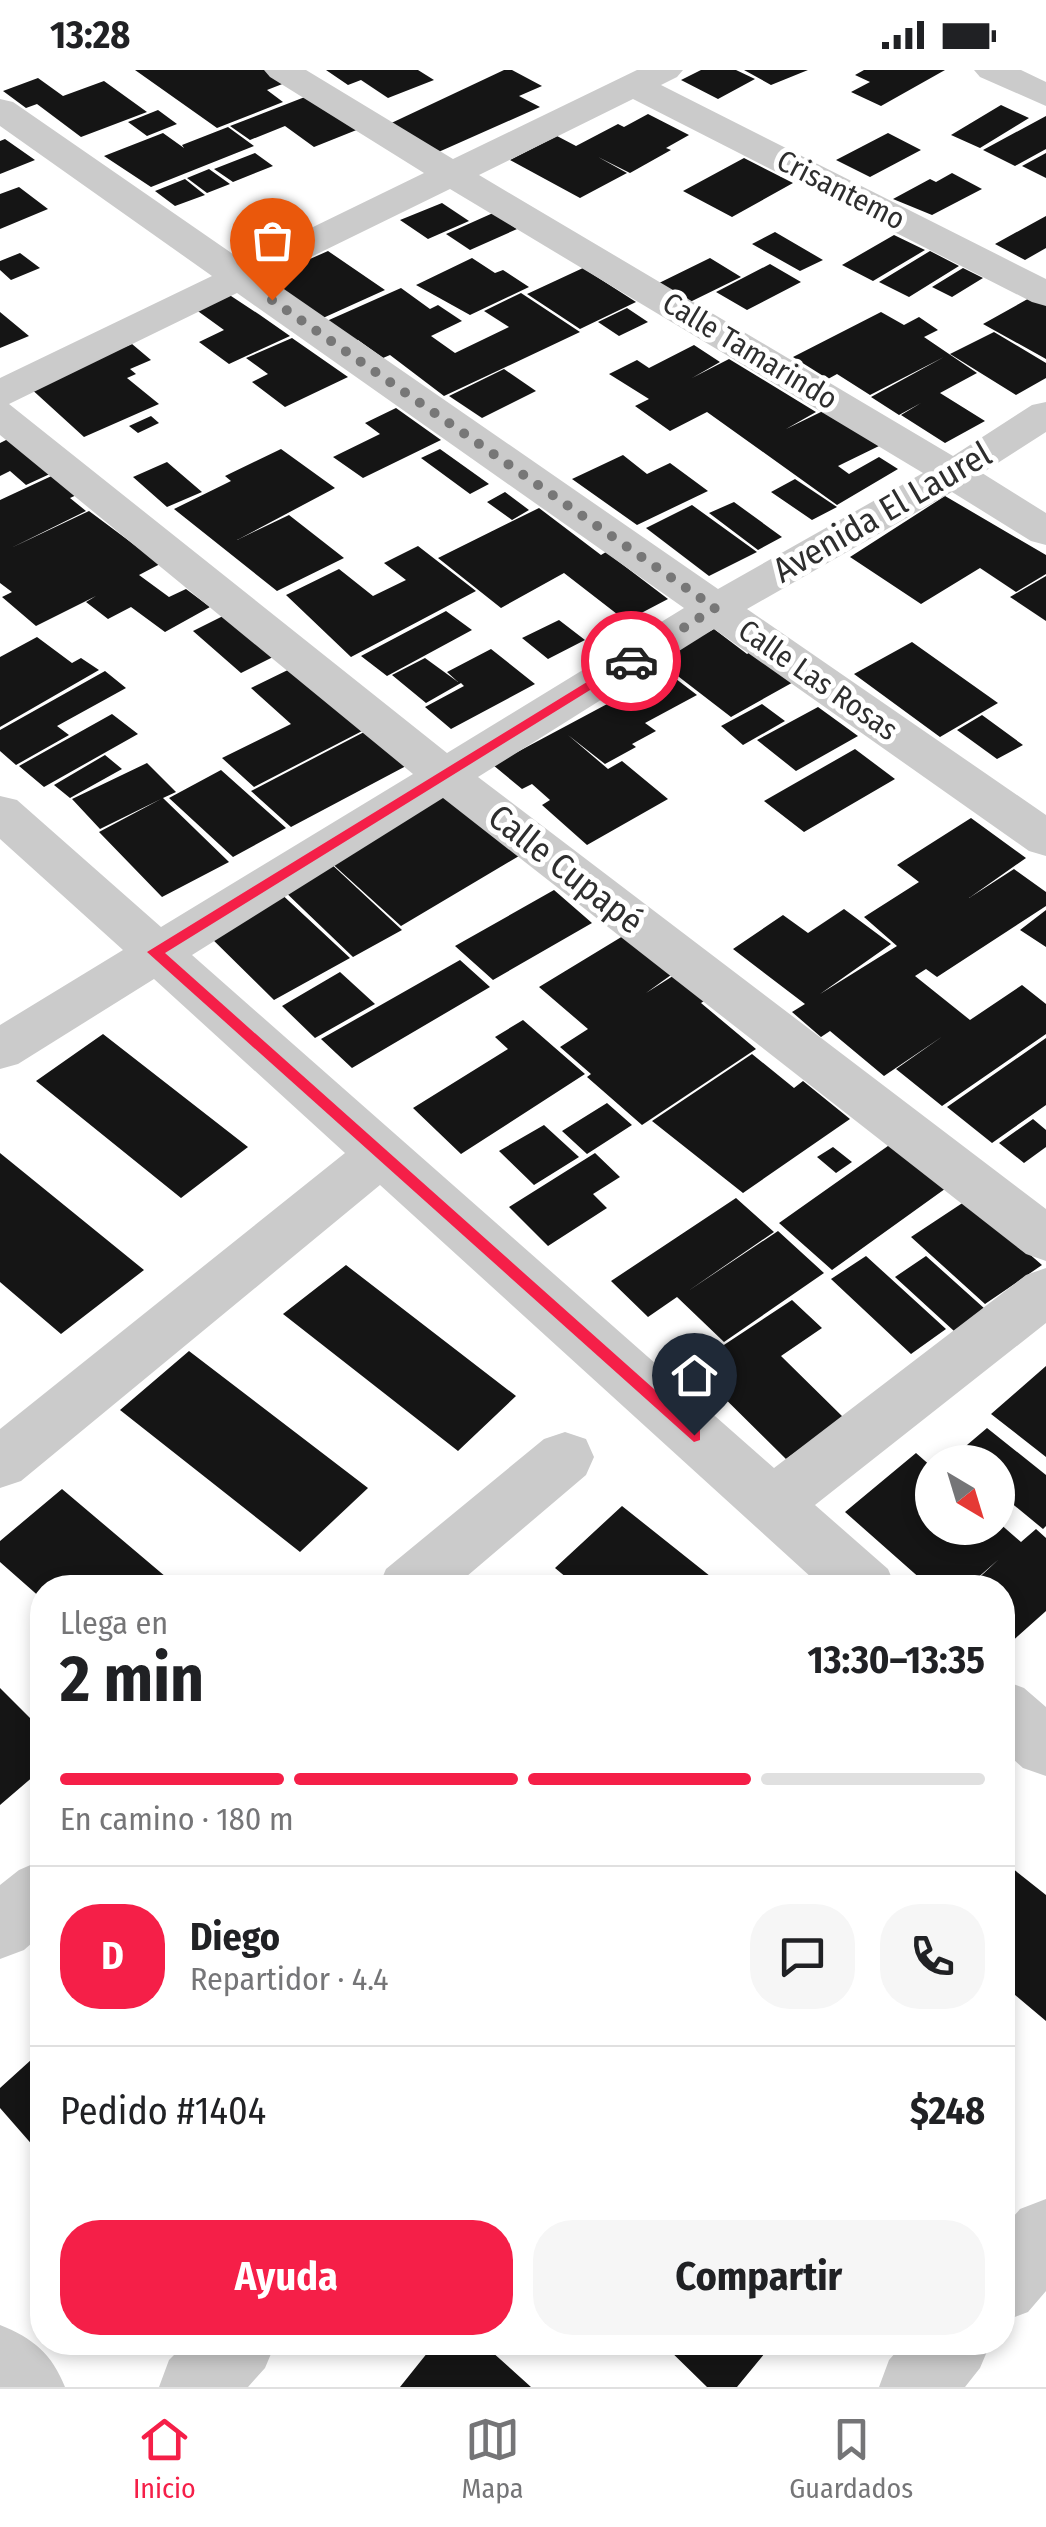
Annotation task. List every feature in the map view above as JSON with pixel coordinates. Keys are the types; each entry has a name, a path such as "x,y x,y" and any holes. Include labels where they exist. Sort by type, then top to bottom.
{"street":[{"name":"Calle Tamarindo","path":"282,70 452,177 954,473 1046,532"},
{"path":"992,70 1046,95"},
{"path":"0,394 452,177 656,74"},
{"name":"Crisantemo","path":"656,74 1046,294"},
{"name":"Calle Las Rosas","path":"0,110 1046,839"},
{"name":"Calle Cupapé","path":"0,414 446,776 1046,1239"},
{"name":"Avenida El Laurel","path":"0,1050 715,608 954,473 1046,414"},
{"path":"0,812 851,1575"},
{"path":"0,1463 380,1155"},
{"path":"772,1504 1046,1291"},
{"path":"424,1575 565,1457"},
{"path":"1015,1720 1046,1747"},
{"path":"0,1927 30,1902"},
{"path":"1015,2271 1046,2235"},
{"path":"196,2387 227,2355"},
{"path":"916,2387 943,2355"},
{"path":"0,2362 28,2387"}],"building":[{"path":"135,70 274,70 290,81 267,90 283,102 217,128"},
{"path":"326,70 418,70 434,80 388,98 361,80 348,85"},
{"path":"504,70 512,70 542,86 519,96 540,107 434,154 385,126"},
{"path":"701,70 736,70 755,79 718,99 681,80"},
{"path":"744,70 808,70 771,85"},
{"path":"864,70 945,70 881,106 851,92 870,82 855,75"},
{"path":"38,78 63,96 104,81 147,112 81,137 37,104 26,108 3,91"},
{"path":"310,95 359,129 314,147 285,126 250,140 230,126"},
{"path":"1001,105 1029,118 980,148 951,135"},
{"path":"158,110 177,124 147,136 128,122"},
{"path":"648,114 689,135 630,173 598,157 627,173 580,198 510,160 557,136 576,146 618,124 624,127"},
{"path":"1046,116 1046,149 1015,166 983,150"},
{"path":"228,127 254,146 151,187 104,156 163,133 184,148 182,145"},
{"path":"888,133 921,150 870,177 836,160"},
{"path":"5,139 35,160 0,174 0,141"},
{"path":"255,153 273,166 233,182 214,169"},
{"path":"1046,153 1046,178 1022,166"},
{"path":"744,158 793,183 732,217 683,191"},
{"path":"209,169 230,184 207,193 187,178"},
{"path":"952,173 982,189 932,215 893,199 930,179 936,182"},
{"path":"185,179 205,195 175,206 155,191"},
{"path":"19,187 48,209 0,229 0,194"},
{"path":"442,203 469,221 428,239 400,220"},
{"path":"493,213 517,229 470,250 446,234"},
{"path":"1046,216 1046,248 1025,260 995,244"},
{"path":"775,232 823,260 800,271 752,244"},
{"path":"894,235 925,250 873,281 842,265"},
{"path":"328,251 385,290 323,318 267,278"},
{"path":"930,251 959,266 909,297 879,282"},
{"path":"20,253 40,268 11,280 0,270 0,261"},
{"path":"472,258 495,273 503,270 529,287 470,315 416,285"},
{"path":"710,258 741,277 688,303 657,284"},
{"path":"770,264 801,282 747,310 716,292"},
{"path":"583,268 636,302 580,329 527,294"},
{"path":"963,268 983,278 952,297 932,287"},
{"path":"401,288 430,309 438,305 462,321 431,336 455,353 509,327 484,311 521,293 580,332 444,396 390,355 383,358 358,340 349,345 320,324"},
{"path":"228,294 290,336 229,364 199,342 224,330 195,309"},
{"path":"1033,296 1046,303 1046,359 983,324"},
{"path":"627,308 648,322 619,336 598,322"},
{"path":"0,312 29,336 0,348"},
{"path":"881,312 904,325 919,317 938,330 924,337 977,373 940,393 985,421 945,443 901,415 921,403 899,415 871,397 944,357 870,395 837,374 828,379 793,357"},
{"path":"994,332 1046,363 1046,378 1016,395 950,354"},
{"path":"292,338 348,377 285,407 252,382 268,374 246,358"},
{"path":"132,344 151,360 130,369 136,374 127,378 159,404 84,437 28,386"},
{"path":"694,345 720,362 692,378 729,359 816,412 786,429 825,410 879,446 838,466 849,474 879,457 898,469 837,505 707,412 670,431 635,406 649,399 609,374 637,360 649,368"},
{"path":"504,369 536,391 482,418 449,396"},
{"path":"396,408 441,440 363,478 333,457 380,434 365,423"},
{"path":"151,416 159,423 138,433 129,426"},
{"path":"10,438 52,473 26,485 10,471 0,476 0,443"},
{"path":"281,449 335,488 237,540 289,515 344,558 277,591 174,509 231,481 225,476"},
{"path":"440,449 489,484 470,494 421,458"},
{"path":"623,455 647,474 670,463 708,491 637,525 572,479"},
{"path":"167,462 202,492 167,507 133,477"},
{"path":"58,473 83,492 70,498 86,511 11,548 89,511 160,564 139,575 169,597 186,589 210,607 165,632 131,607 108,619 86,602 96,596 36,626 2,597 12,592 0,583 0,500"},
{"path":"795,479 837,507 812,520 771,492"},
{"path":"505,492 529,510 512,520 487,502"},
{"path":"945,496 1046,555 1046,574 1016,592 980,568 921,604 850,557"},
{"path":"734,502 782,537 758,550 709,513"},
{"path":"692,505 757,552 709,576 646,528"},
{"path":"539,508 668,599 626,621 564,573 501,608 438,558"},
{"path":"418,546 476,591 351,657 286,595 339,569 373,596 406,580 384,563"},
{"path":"1046,576 1046,621 1010,597"},
{"path":"446,611 472,630 387,676 361,656"},
{"path":"225,615 273,657 241,673 193,631"},
{"path":"559,620 585,640 548,659 522,638"},
{"path":"714,629 747,654 756,649 797,680 731,717 657,660"},
{"path":"37,637 72,663 81,658 99,670 0,727 0,657"},
{"path":"912,642 998,703 940,737 854,674"},
{"path":"491,649 535,684 451,729 425,707 464,686 461,683 426,703 392,675 425,658 458,682 447,672"},
{"path":"294,667 366,729 254,787 222,758 291,724 251,688"},
{"path":"105,671 126,688 57,726 69,735 16,765 0,751 0,730"},
{"path":"667,672 697,695 645,723 656,731 632,744 636,747 605,764 568,735 608,769 622,761 668,799 587,845 542,805 550,800 532,784 522,789 493,765"},
{"path":"762,704 785,721 743,745 721,726"},
{"path":"818,707 858,736 796,771 757,740"},
{"path":"112,714 138,734 44,787 19,766"},
{"path":"982,715 1023,745 997,759 957,730"},
{"path":"366,731 406,766 291,827 251,791"},
{"path":"855,749 895,779 804,832 764,801"},
{"path":"105,755 122,769 70,798 54,785"},
{"path":"147,763 176,792 163,798 229,862 162,897 99,832 161,799 100,829 72,799"},
{"path":"221,770 286,828 233,857 169,798"},
{"path":"451,790 524,853 401,926 327,859"},
{"path":"971,818 1026,858 969,898 1014,869 1046,892 1046,906 937,977 926,969 915,976 970,1020 1022,985 1046,1004 1046,1034 942,1106 896,1069 943,1036 884,1076 830,1031 821,1037 792,1012 805,1004 733,949 783,915 808,933 844,909 891,944 820,994 897,946 864,917 919,882 897,865"},
{"path":"327,860 402,930 353,957 279,886"},
{"path":"276,889 350,958 274,1000 202,929"},
{"path":"554,890 592,923 493,980 455,946"},
{"path":"1046,910 1046,947 1020,930"},
{"path":"623,936 671,975 646,993 676,974 707,999 701,1003 756,1049 642,1125 587,1077 591,1074 560,1047 588,1029 539,987"},
{"path":"460,960 490,987 352,1068 321,1039"},
{"path":"340,972 375,1004 315,1038 282,1006"},
{"path":"523,1020 585,1074 461,1154 413,1108 508,1049 495,1037"},
{"path":"103,1034 248,1147 181,1198 36,1081"},
{"path":"1046,1038 1046,1105 992,1143 947,1107"},
{"path":"752,1054 794,1088 803,1081 850,1119 743,1193 652,1121"},
{"path":"607,1103 632,1125 587,1154 562,1131"},
{"path":"1033,1119 1046,1130 1046,1147 1024,1163 999,1143"},
{"path":"544,1125 579,1157 534,1185 499,1151"},
{"path":"895,1141 949,1186 832,1270 779,1223"},
{"path":"833,1147 852,1162 836,1173 817,1157"},
{"path":"0,1153 144,1270 61,1334 0,1282"},
{"path":"595,1153 620,1177 593,1194 607,1208 548,1246 509,1207"},
{"path":"736,1198 774,1232 688,1291 778,1231 824,1273 724,1342 677,1297 648,1317 611,1281"},
{"path":"967,1200 1042,1265 985,1304 911,1237"},
{"path":"866,1256 946,1329 911,1354 831,1279"},
{"path":"926,1256 985,1309 954,1331 895,1277"},
{"path":"346,1265 516,1396 458,1451 283,1314"},
{"path":"792,1300 822,1328 781,1356 844,1418 786,1459 692,1366"},
{"path":"189,1351 368,1488 300,1552 120,1410"},
{"path":"1046,1366 1046,1457 991,1414"},
{"path":"987,1428 1008,1445 967,1445"},
{"path":"1015,1450 1046,1475 1043,1529 1015,1506"},
{"path":"915,1454 915,1545 1015,1545 1015,1537 1021,1542 1036,1529 1046,1538 1046,1611 1015,1639 1015,1575 982,1575 999,1559 981,1575 916,1575 845,1512"},
{"path":"62,1489 164,1575 30,1575 30,1588 0,1562 0,1541"},
{"path":"622,1506 709,1575 563,1575 555,1568"},
{"path":"0,1688 30,1718 30,1779 0,1805"},
{"path":"1015,1870 1046,1895 1046,2021 1015,1995"},
{"path":"30,2061 30,2142 0,2108 0,2088"},
{"path":"426,2355 495,2355 531,2387 400,2387"},
{"path":"674,2355 763,2355 737,2387 707,2387"}],"way so far":[{"path":"272,300 715,608 631,661"}],"route":[{"path":"631,661 155,952 694,1435"}]}
